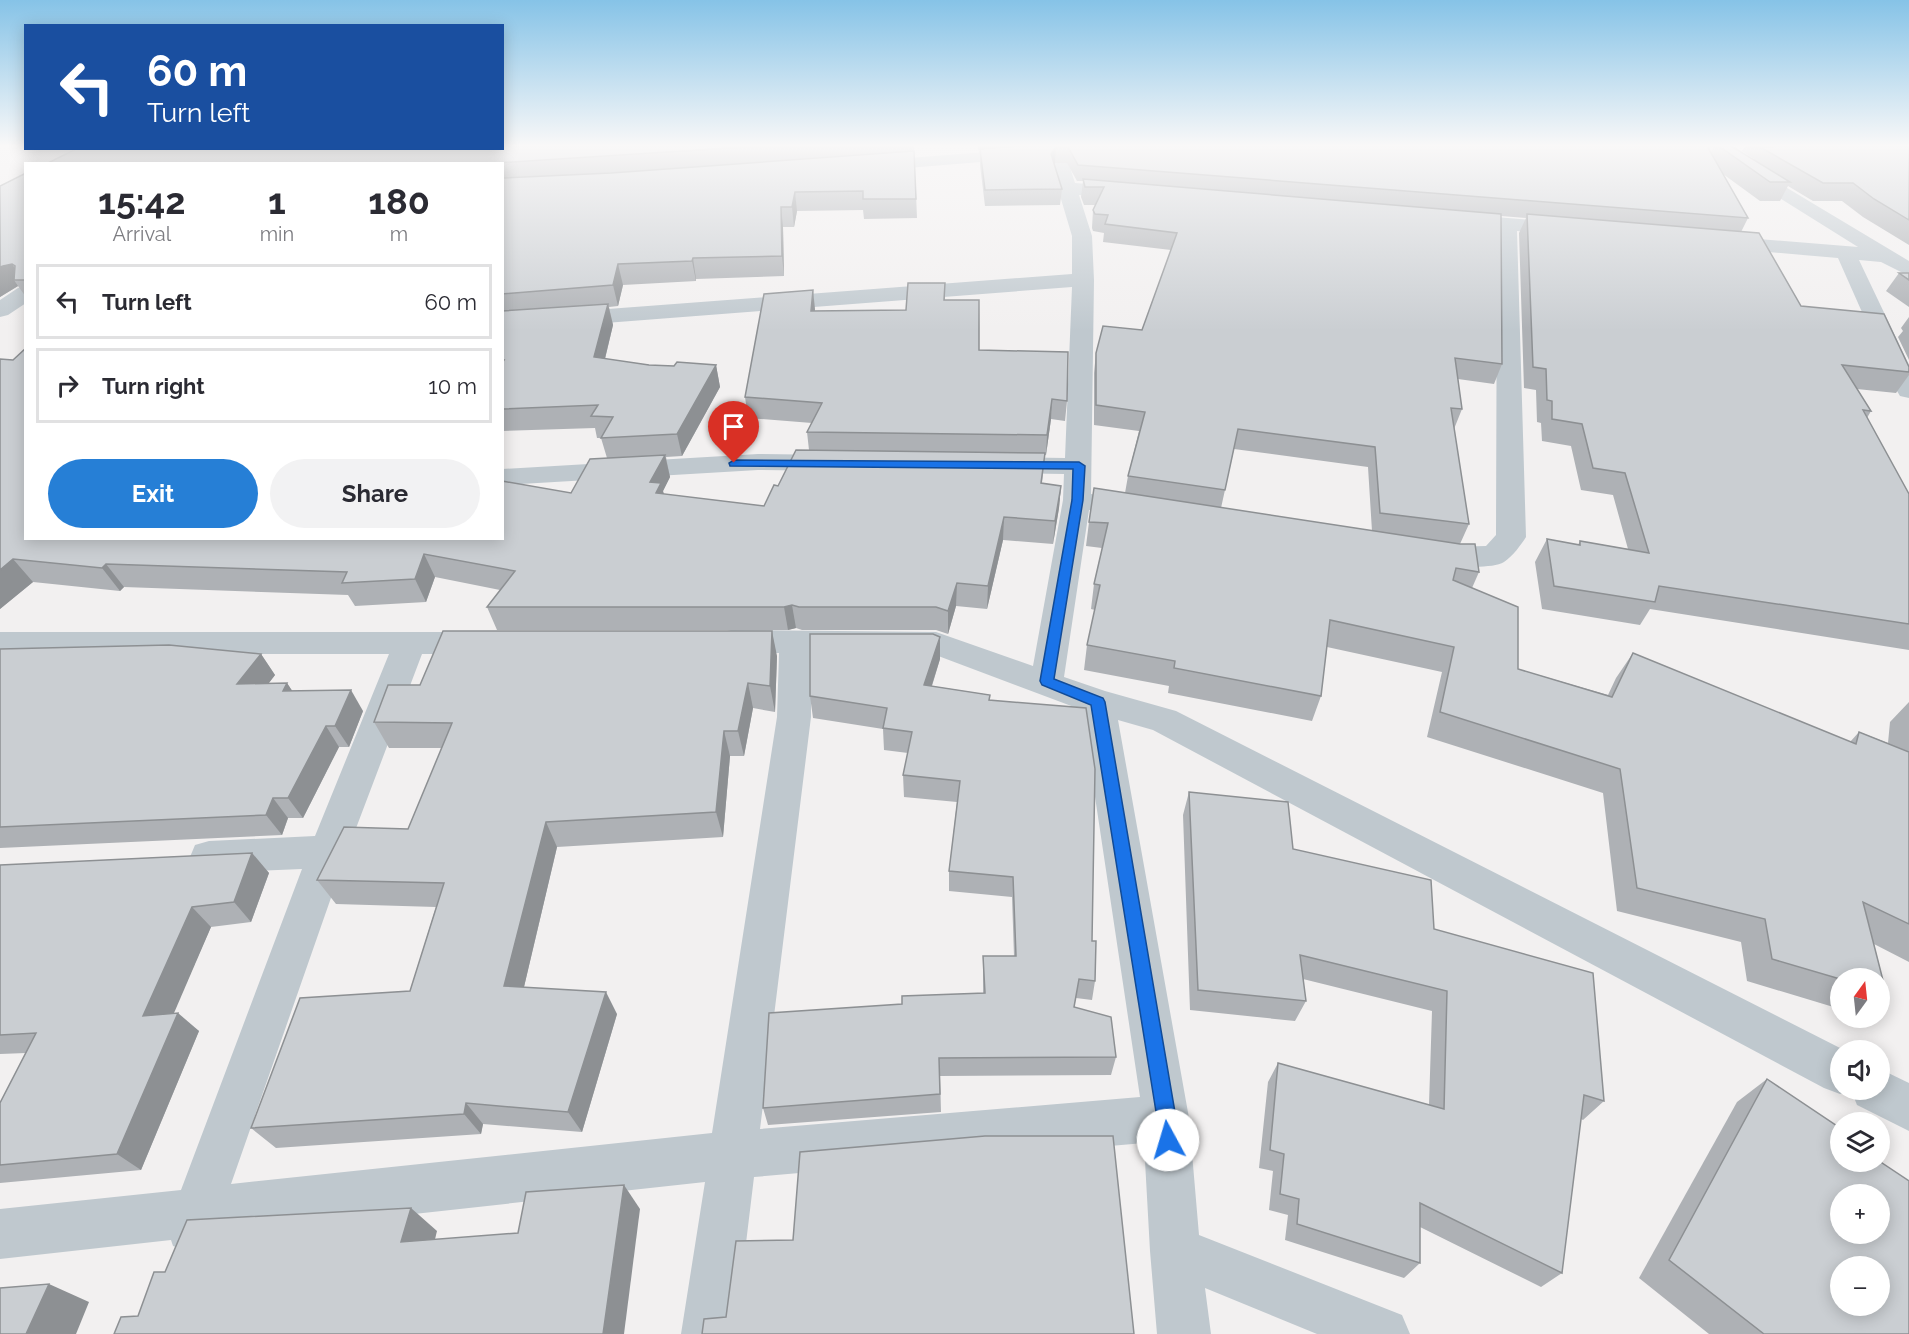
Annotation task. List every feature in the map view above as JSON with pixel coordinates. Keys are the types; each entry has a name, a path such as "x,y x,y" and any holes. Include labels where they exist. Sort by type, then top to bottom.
{"street":[{"path":"1047,681 1077,500 1079,466 1082,236 1073,206"},
{"path":"1805,206 1909,270"},
{"path":"1436,219 1589,231"},
{"path":"1403,550 1449,557 1494,555 1511,537 1507,224"},
{"path":"1706,241 1887,256"},
{"path":"1846,253 1909,391"},
{"path":"504,324 1083,280"},
{"path":"0,310 24,294"},
{"path":"504,477 758,462 865,463"},
{"path":"972,464 1079,466"},
{"path":"1077,500 1159,512"},
{"path":"702,641 936,643 1047,681 1098,702 1164,720 1830,1067"},
{"path":"708,1334 794,717 795,641"},
{"path":"0,643 515,642"},
{"path":"176,1267 328,852 410,643"},
{"path":"1098,702 1166,1118 1175,1251 1184,1334"},
{"path":"173,859 328,852"},
{"path":"1890,1098 1909,1108"},
{"path":"0,1234 734,1155 1166,1118"},
{"path":"1175,1251 1383,1334"}],"building":[{"path":"0,206 24,206 24,280 14,280 15,266 12,264 0,267"},
{"path":"504,206 792,206 781,207 782,256 693,258 692,261 618,264 613,285 504,294"},
{"path":"1095,206 1408,206 1501,214 1502,364 1455,358 1462,409 1451,408 1469,524 1380,513 1375,447 1238,429 1225,490 1128,476 1145,412 1096,405 1096,353 1103,326 1142,330 1177,233 1105,224 1108,215 1095,214 1093,210"},
{"path":"1600,206 1741,206 1748,218"},
{"path":"1886,206 1909,206 1909,220"},
{"path":"1527,214 1759,233 1801,306 1884,314 1909,367 1909,372 1842,365 1871,411 1863,410 1909,494 1909,624 1659,586 1655,602 1554,586 1547,539 1580,545 1580,541 1649,553 1625,473 1593,468 1582,424 1552,419 1552,401 1547,400 1546,369 1533,367"},
{"path":"1899,273 1909,273 1909,280"},
{"path":"908,283 945,283 944,300 979,300 979,350 1068,352 1067,401 1052,399 1047,435 807,432 822,403 745,397 764,294 813,290 811,311 906,310"},
{"path":"608,304 594,357 649,365 674,366 677,362 716,365 677,434 601,438 613,417 591,416 598,405 504,409 504,311"},
{"path":"24,350 24,540 504,540 504,481 571,493 590,459 665,455 650,482 661,483 656,493 764,506 774,485 778,486 796,450 1045,453 1041,483 1061,486 1055,521 1004,517 988,586 957,583 948,611 936,607 799,607 792,605 784,607 487,607 515,571 424,554 415,579 342,583 347,572 106,564 102,568 13,559 0,570 0,359 13,360"},
{"path":"1094,488 1460,544 1475,544 1479,572 1456,568 1453,580 1518,607 1518,669 1612,697 1633,653 1856,744 1859,732 1909,752 1909,924 1863,902 1880,968 1830,968 1830,976 1772,959 1765,919 1637,888 1620,769 1440,712 1454,647 1330,620 1321,696 1174,668 1175,661 1087,645 1100,585 1094,584 1108,523 1089,522"},
{"path":"443,631 772,631 770,686 748,683 738,731 724,731 716,812 546,822 504,986 606,992 568,1112 466,1103 464,1114 251,1128 300,998 410,991 444,883 317,880 344,827 408,829 452,723 374,722 388,685 420,685"},
{"path":"810,634 933,634 940,637 924,685 990,695 989,700 1086,708 1095,769 1092,941 1096,941 1095,981 1079,979 1074,1007 1111,1017 1116,1057 939,1058 940,1094 763,1108 769,1013 902,1004 902,996 985,993 983,956 1016,956 1013,877 949,871 960,781 903,775 912,732 883,728 887,708 810,696"},
{"path":"169,645 261,654 237,684 287,683 283,691 351,690 335,726 326,726 288,798 273,798 266,815 0,827 0,649"},
{"path":"1189,792 1288,802 1293,849 1431,880 1434,929 1593,973 1604,1101 1584,1095 1562,1273 1420,1203 1420,1263 1297,1224 1299,1199 1280,1194 1284,1154 1270,1150 1278,1063 1444,1109 1447,991 1300,955 1306,1001 1198,990"},
{"path":"252,853 234,902 192,907 143,1016 178,1013 117,1154 0,1165 0,1103 36,1033 0,1035 0,865"},
{"path":"1767,1079 1830,1121 1830,1172 1890,1172 1890,1168 1909,1181 1909,1334 1764,1334 1669,1260"},
{"path":"985,1136 1113,1136 1134,1334 702,1334 704,1319 726,1317 736,1241 793,1240 800,1152"},
{"path":"624,1185 603,1334 114,1334 121,1317 138,1316 154,1272 165,1272 187,1220 411,1208 401,1242 518,1233 526,1192"},
{"path":"49,1284 26,1334 0,1334 0,1288"}],"route":[{"path":"734,463 1079,466 1077,500 1047,681 1098,702 1168,1140"}]}
